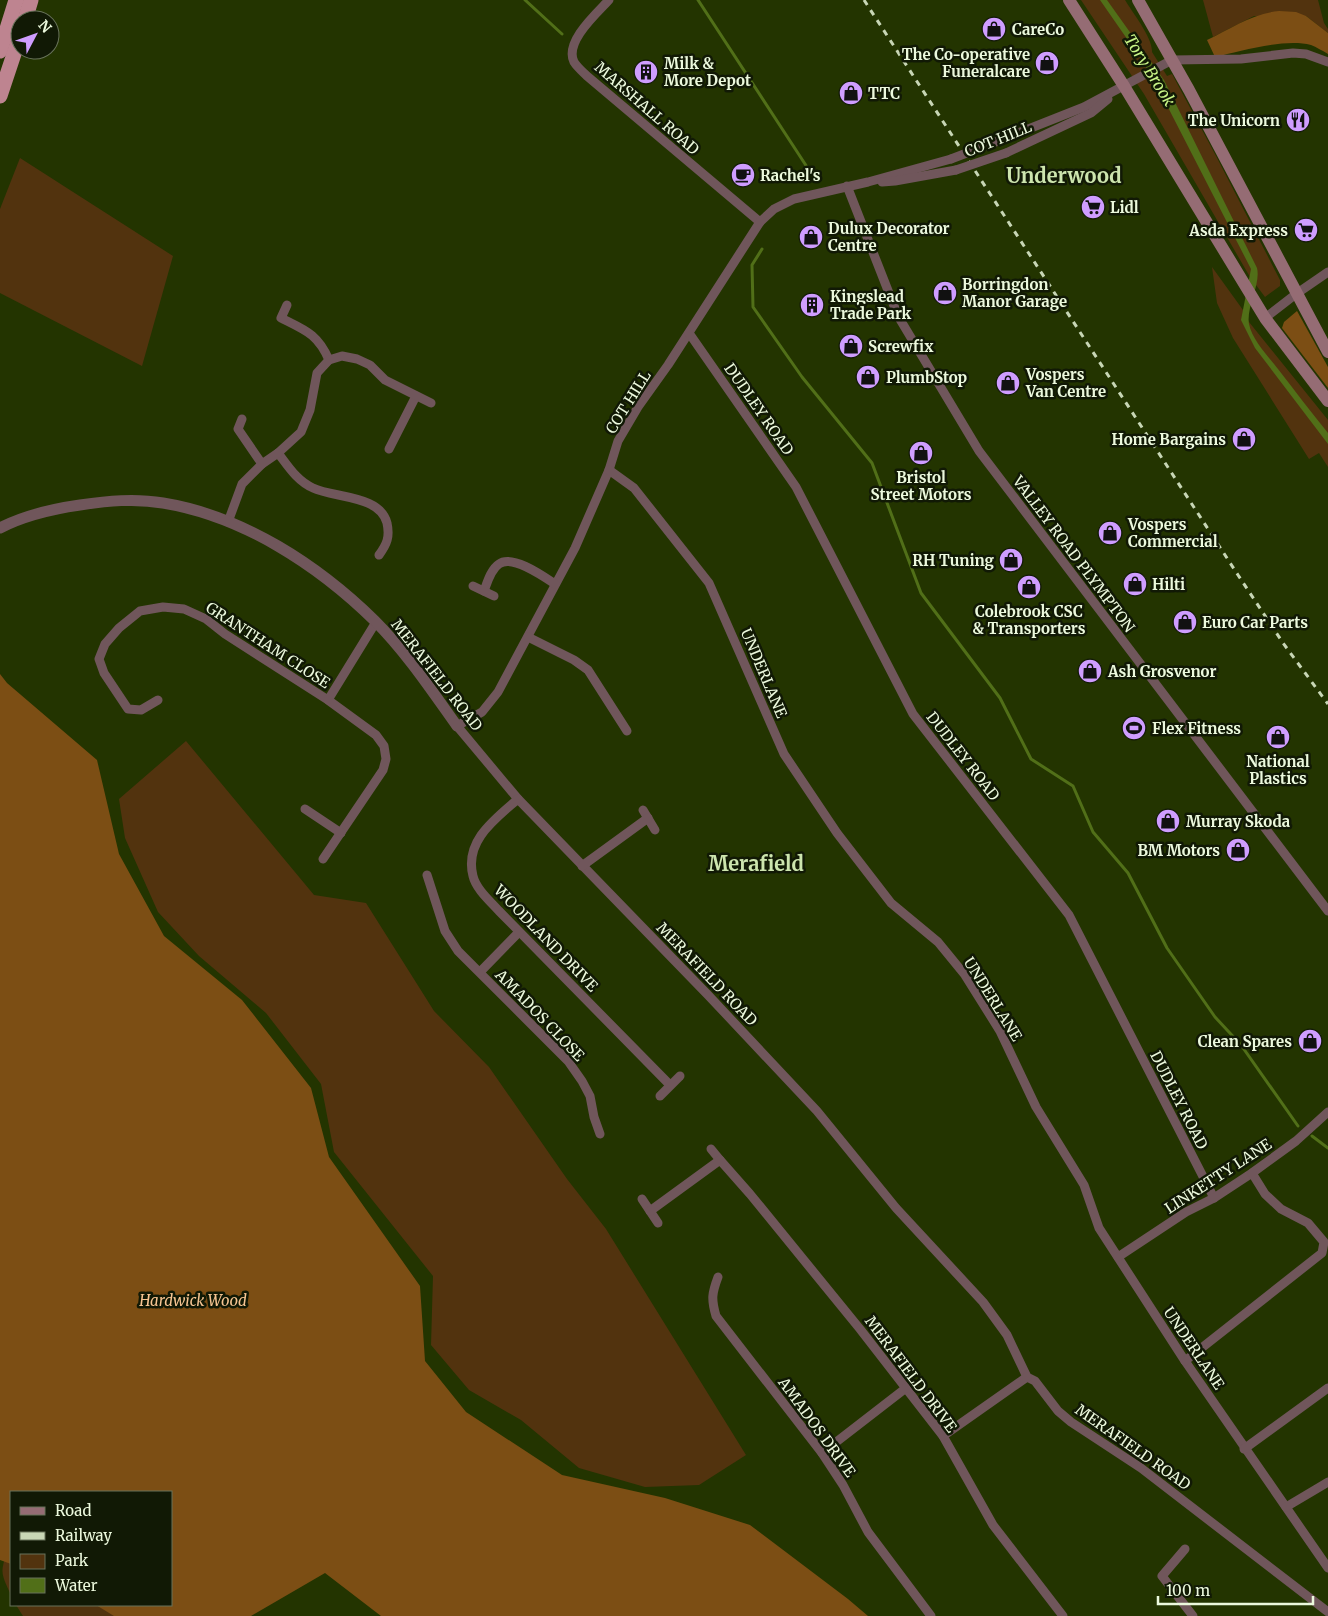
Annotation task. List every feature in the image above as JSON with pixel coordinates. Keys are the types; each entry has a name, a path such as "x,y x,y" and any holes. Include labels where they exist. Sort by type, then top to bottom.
{"highway":[{"path":"0,52 16,1"},
{"path":"0,96 12,60"}],"main road":[{"path":"1069,0 1266,318 1328,400"},
{"path":"1138,0 1328,352"}],"street":[{"name":"MARSHALL ROAD","path":"609,0 581,30 573,49 574,61 587,76 760,222"},
{"path":"1172,60 1240,59 1293,53 1306,54 1328,62"},
{"name":"COT HILL","path":"457,726 482,712 498,692 575,548 609,470 618,441 638,407 689,333 760,222 774,210 794,199 868,182 951,159 998,141 1084,107 1172,60"},
{"name":"COT HILL","path":"868,182 895,181 956,170 1006,153 1090,113 1124,86"},
{"name":"VALLEY ROAD PLYMPTON","path":"847,186 898,316 979,451 1328,911"},
{"path":"1266,318 1328,272"},
{"path":"287,305 281,318 315,337 323,346 329,360"},
{"name":"DUDLEY ROAD","path":"689,333 796,486 913,714 1069,916 1214,1198"},
{"path":"228,522 242,484 262,464 301,432 310,410 316,373 329,360 342,356 357,359 370,365 385,380 431,403"},
{"path":"389,449 416,396"},
{"path":"242,419 238,429 262,464"},
{"path":"278,452 297,479 314,489 351,498 375,507 386,519 389,534 387,544 379,556"},
{"name":"UNDERLANE","path":"609,470 634,488 709,583 784,754 837,833 891,903 938,942 965,976 1000,1031 1036,1107 1084,1185 1099,1228 1244,1449 1328,1568"},
{"name":"MERAFIELD ROAD","path":"0,528 11,522 50,509 115,500 161,503 192,509 228,522 280,547 334,584 376,622 421,675 457,726 518,799 708,995 817,1111 896,1208 983,1302 1007,1335 1027,1377 1035,1381 1058,1412 1140,1468 1328,1612"},
{"path":"484,591 493,571 499,563 510,560 525,566 555,584"},
{"path":"473,586 494,596"},
{"name":"GRANTHAM CLOSE","path":"158,700 141,710 128,709 104,673 99,659 105,644 119,628 140,611 163,607 184,609 206,619 225,634 328,700 376,735 384,746 386,759 383,770 323,859"},
{"name":"GRANTHAM CLOSE","path":"328,700 376,622"},
{"path":"528,637 574,660 588,670 628,732"},
{"name":"WOODLAND DRIVE","path":"518,799 487,826 475,844 472,861 473,877 483,894 670,1085"},
{"path":"305,809 341,833"},
{"path":"644,810 655,830"},
{"path":"582,866 648,818"},
{"name":"AMADOS CLOSE","path":"427,875 445,932 458,951 568,1061 582,1080 590,1096 600,1134"},
{"name":"AMADOS CLOSE","path":"480,972 519,932"},
{"path":"660,1096 680,1076"},
{"name":"LINKETTY LANE","path":"1118,1257 1186,1212 1214,1198 1252,1173 1296,1141 1328,1112"},
{"name":"MERAFIELD DRIVE","path":"711,1149 772,1221 943,1436 993,1526 1063,1616"},
{"path":"650,1211 720,1160"},
{"path":"1185,1361 1322,1253 1324,1242 1316,1231 1308,1223 1281,1209 1265,1194 1252,1173"},
{"path":"642,1199 658,1223"},
{"name":"AMADOS DRIVE","path":"718,1277 713,1290 712,1302 716,1316 822,1453 843,1485 868,1532 931,1616"},
{"path":"943,1436 1027,1377"},
{"path":"822,1453 906,1388"},
{"path":"1244,1449 1328,1388"},
{"path":"1286,1507 1328,1482"},
{"path":"1185,1549 1162,1576 1193,1616"}],"green space":[{"path":"1081,0 1125,0 1146,33 1152,52 1167,76 1172,74 1280,280 1280,286 1265,297 1250,277 1144,94"},
{"path":"1203,0 1318,0 1328,33 1306,16 1254,16 1213,37"},
{"path":"1279,11 1296,12 1306,16 1328,33 1328,54 1311,45 1289,43 1263,46 1215,57 1207,40 1251,18"},
{"path":"20,158 173,256 142,366 0,293 0,209"},
{"path":"1212,267 1243,310 1249,322 1328,420 1328,467 1319,453 1309,459 1233,338 1217,303"},
{"path":"1297,311 1328,367 1328,388 1282,328 1284,322"},
{"name":"Hardwick Wood","path":"0,674 7,683 97,760 119,854 164,936 242,1000 311,1088 329,1157 420,1286 425,1361 466,1412 562,1475 665,1498 750,1525 868,1616 381,1616 325,1573 251,1616 114,1616 98,1606 172,1606 172,1491 10,1491 10,1564 0,1560"},
{"path":"186,741 314,895 366,903 434,1011 489,1067 567,1179 606,1229 746,1455 699,1485 645,1487 579,1468 521,1420 469,1390 431,1345 433,1276 334,1152 321,1084 266,1013 199,956 158,912 125,838 119,799"},
{"path":"9,1548 10,1593 2,1571"},
{"path":"17,1606 118,1606 132,1616 23,1616"}],"water":[{"name":"Tory Brook","path":"1100,0 1107,0 1164,80 1257,268 1257,281 1249,317 1251,330 1261,348 1328,433 1328,444 1255,348 1241,320 1251,269 1156,84"}],"waterway":[{"path":"525,0 562,34"},
{"path":"698,0 807,167"},
{"path":"606,70 641,98"},
{"path":"762,249 752,265 753,307 802,377 872,463 921,593 1000,698 1031,759 1073,786 1093,832 1128,873 1167,948 1215,1017 1241,1045 1298,1126"},
{"path":"1312,1136 1328,1148"}],"railway":[{"path":"864,0 1238,575 1283,643 1328,704"}],"place":[{"name":"CareCo","path":"994,29"},
{"name":"The Co-operative Funeralcare","path":"1047,63"},
{"name":"Milk & More Depot","path":"646,72"},
{"name":"TTC","path":"851,93"},
{"name":"The Unicorn","path":"1298,120"},
{"name":"Rachel's","path":"743,175"},
{"name":"Lidl","path":"1093,207"},
{"name":"Asda Express","path":"1306,230"},
{"name":"Dulux Decorator Centre","path":"811,237"},
{"name":"Borringdon Manor Garage","path":"945,293"},
{"name":"Kingslead Trade Park","path":"812,305"},
{"name":"Screwfix","path":"851,346"},
{"name":"PlumbStop","path":"868,377"},
{"name":"Vospers Van Centre","path":"1008,383"},
{"name":"Home Bargains","path":"1244,439"},
{"name":"Bristol Street Motors","path":"921,453"},
{"name":"Vospers Commercial","path":"1110,533"},
{"name":"RH Tuning","path":"1011,560"},
{"name":"Hilti","path":"1135,584"},
{"name":"Colebrook CSC & Transporters","path":"1029,587"},
{"name":"Euro Car Parts","path":"1185,622"},
{"name":"Ash Grosvenor","path":"1090,671"},
{"name":"Flex Fitness","path":"1134,728"},
{"name":"National Plastics","path":"1278,737"},
{"name":"Murray Skoda","path":"1168,821"},
{"name":"BM Motors","path":"1238,850"},
{"name":"Clean Spares","path":"1310,1041"}],"district":[{"name":"Underwood","path":"1064,175"},
{"name":"Merafield","path":"756,863"}]}
